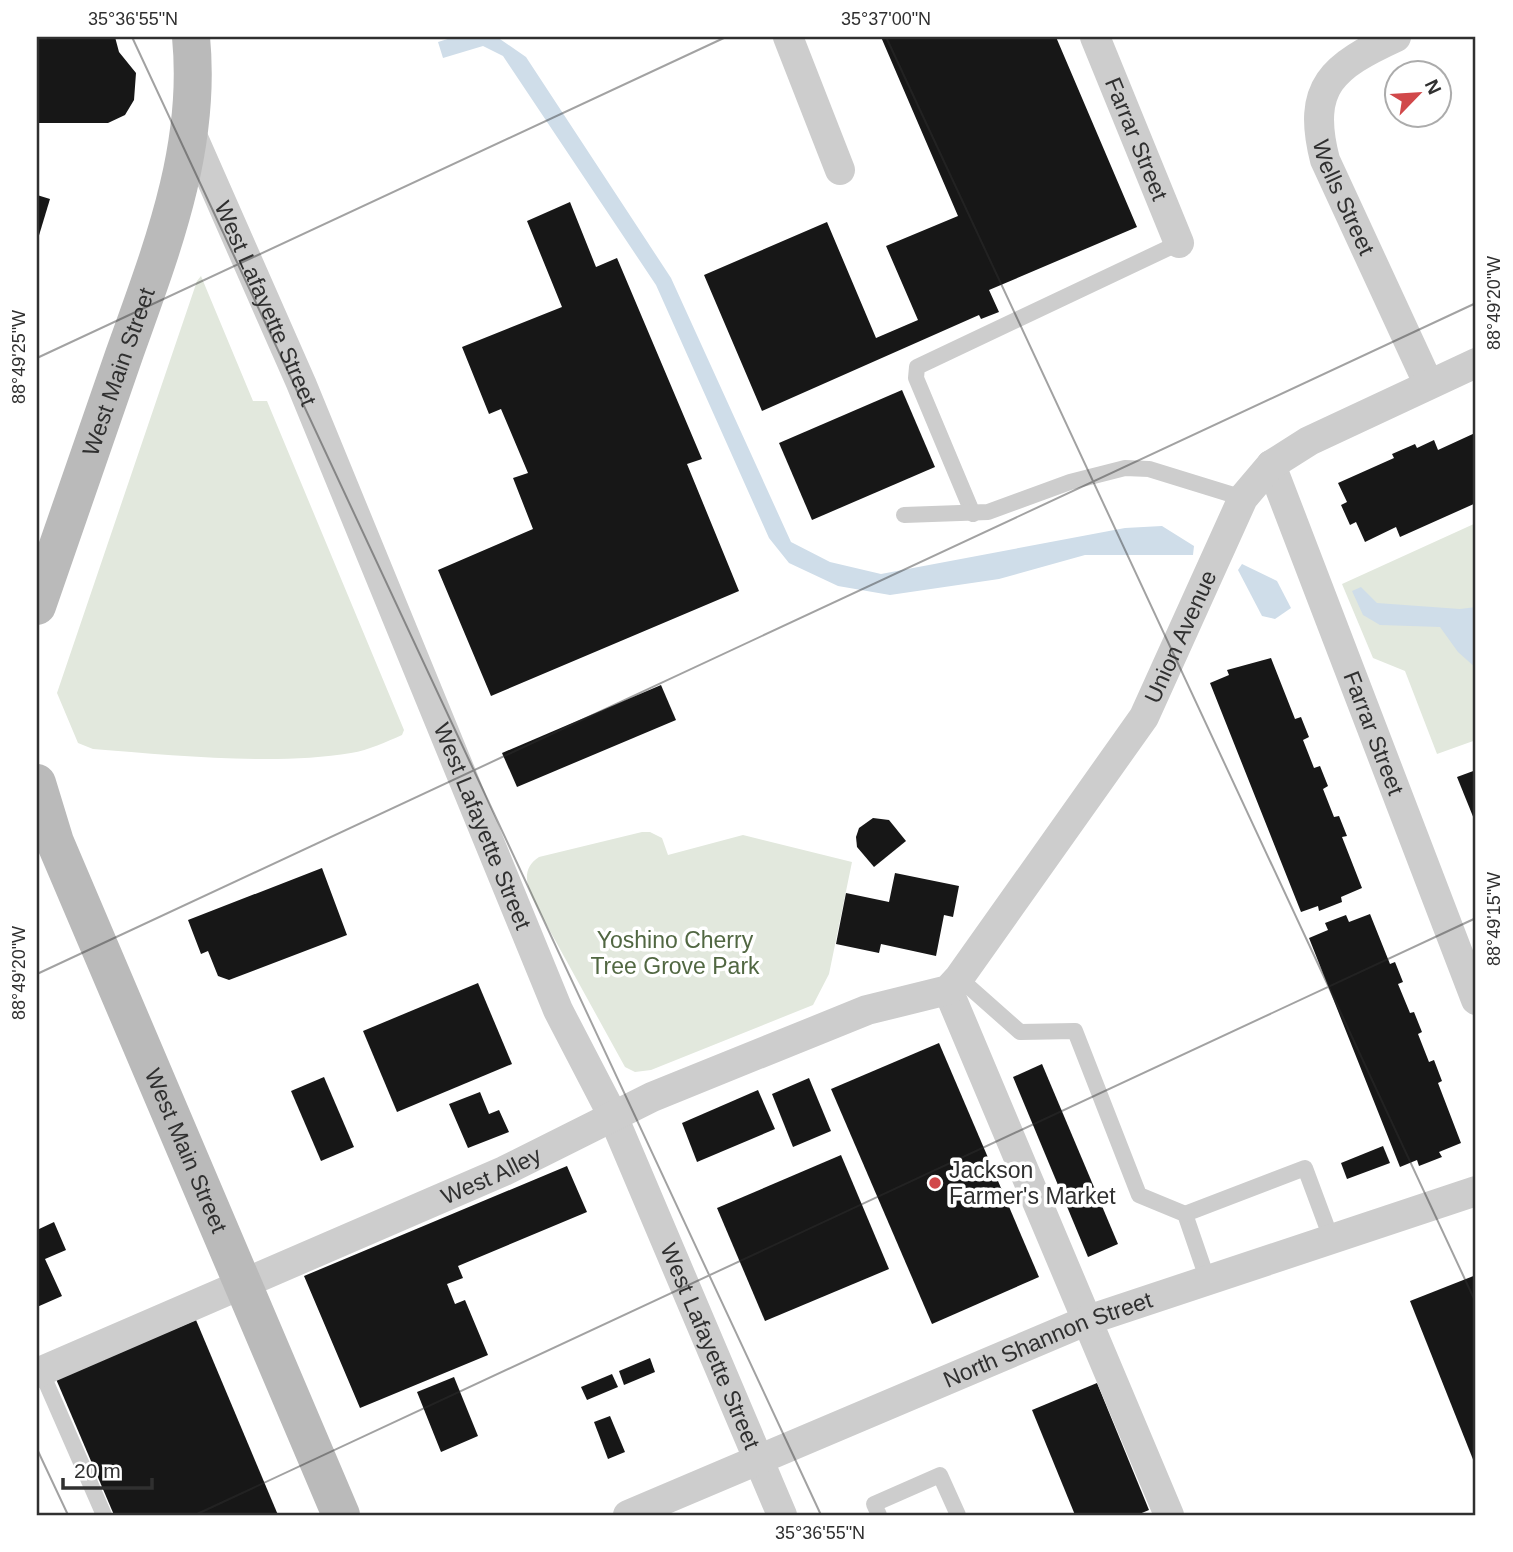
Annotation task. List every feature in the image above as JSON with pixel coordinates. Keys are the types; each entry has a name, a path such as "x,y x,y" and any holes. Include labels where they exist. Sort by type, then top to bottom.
{"main road":[{"name":"West Main Street","path":"37,606 174,213 191,133 194,69 191,37"},
{"name":"West Main Street","path":"37,783 46,846 341,1515"}],"street":[{"path":"788,37 840,170"},
{"name":"Farrar Street","path":"1095,37 1179,243"},
{"name":"Wells Street","path":"1396,37 1358,55 1332,78 1319,99 1317,130 1325,160 1428,383"},
{"name":"West Lafayette Street","path":"191,133 301,383 558,1010 612,1114 782,1515"},
{"name":"Union Avenue","path":"953,984 1144,716 1243,498 1271,465 1309,441 1476,362"},
{"name":"Farrar Street","path":"1271,465 1476,1000"},
{"path":"953,984 1169,1515"},
{"name":"West Alley","path":"39,1372 504,1171 612,1114 867,1010 953,984"},
{"name":"North Shannon Street","path":"628,1515 1088,1320 1476,1191"}],"lane":[{"path":"973,514 916,378 917,367 1179,243"},
{"path":"904,515 988,512 1070,482 1125,468 1149,470 1243,498"},
{"path":"953,984 1020,1032 1075,1031 1139,1195 1185,1214 1305,1168 1331,1238"},
{"path":"1185,1214 1208,1281"},
{"path":"39,1372 104,1515"},
{"path":"879,1515 873,1504 940,1475 958,1515"}],"green space":[{"path":"201,276 253,401 267,401 404,730 402,735 377,746 351,753 290,759 223,758 93,749 78,743 57,693 197,281"},
{"path":"1476,523 1476,740 1437,754 1405,671 1373,658 1342,584"},
{"name":"Yoshino Cherry Tree Grove Park","path":"650,832 662,838 668,855 743,835 852,862 829,974 813,1005 651,1070 635,1072 625,1067 539,911 529,890 527,875 532,863 539,857"}],"shaded area":[{"path":"454,37 497,37 526,57 671,278 791,542 830,562 881,574 1125,528 1162,526 1194,546 1193,555 1085,555 999,579 890,595 838,586 789,563 769,538 656,285 503,56 483,46 443,58 438,42"},
{"path":"1242,564 1277,581 1291,608 1275,619 1262,616 1238,570"},
{"path":"1361,587 1377,603 1460,609 1476,607 1476,668 1458,652 1440,627 1380,625 1363,615 1352,591"}],"building":[{"path":"37,37 115,37 119,52 136,73 134,100 125,115 108,123 37,123"},
{"path":"881,37 1056,37 1137,227 989,290 999,312 981,319 979,315 762,411 704,275 827,222 876,338 918,320 886,246 958,216"},
{"path":"37,195 50,199 37,242"},
{"path":"570,202 596,267 617,258 702,459 687,464 739,591 491,696 438,570 533,529 513,478 528,473 501,409 489,414 462,347 562,307 527,221"},
{"path":"902,390 935,467 812,520 779,443"},
{"path":"1475,433 1476,503 1400,537 1396,527 1365,542 1356,522 1350,525 1341,505 1347,502 1338,483 1394,458 1392,454 1415,444 1417,448 1434,440 1438,450"},
{"path":"1271,658 1295,719 1301,717 1309,737 1303,740 1314,768 1320,766 1328,786 1323,789 1334,817 1339,816 1347,836 1342,837 1362,888 1341,897 1342,902 1319,911 1318,906 1301,912 1210,683 1229,675 1227,670"},
{"path":"661,685 676,720 517,787 502,753"},
{"path":"1476,770 1476,824 1457,777"},
{"path":"873,818 889,820 906,841 874,867 857,847 856,837 859,828"},
{"path":"322,868 347,935 229,980 218,976 208,951 201,954 188,920"},
{"path":"895,873 959,886 953,917 944,915 936,956 881,944 879,953 836,944 846,893 889,902"},
{"path":"1370,914 1390,964 1395,962 1403,982 1398,984 1410,1013 1414,1012 1422,1032 1418,1034 1429,1062 1434,1060 1442,1081 1438,1083 1461,1143 1439,1152 1442,1157 1419,1166 1417,1160 1400,1167 1309,938 1328,930 1325,923 1346,915 1349,922"},
{"path":"478,983 512,1064 397,1112 363,1031"},
{"name":"Jackson Farmer's Market","path":"939,1043 1039,1277 932,1324 831,1089"},
{"path":"1042,1064 1118,1244 1088,1257 1013,1077"},
{"path":"324,1077 354,1147 321,1161 291,1091"},
{"path":"809,1078 831,1131 793,1147 772,1094"},
{"path":"758,1090 775,1129 697,1162 682,1123"},
{"path":"480,1092 489,1114 499,1110 509,1132 468,1148 449,1104"},
{"path":"1383,1146 1390,1163 1347,1179 1341,1163"},
{"path":"841,1155 889,1269 765,1321 717,1208"},
{"path":"567,1166 587,1212 458,1266 463,1278 447,1284 455,1304 465,1300 488,1355 360,1408 304,1276"},
{"path":"54,1222 66,1250 45,1259 62,1296 37,1307 37,1230"},
{"path":"1476,1275 1476,1467 1410,1301"},
{"path":"196,1320 278,1515 114,1515 56,1379"},
{"path":"650,1358 655,1372 624,1385 619,1371"},
{"path":"612,1374 618,1387 587,1400 581,1387"},
{"path":"454,1377 478,1436 441,1452 417,1392"},
{"path":"1097,1383 1149,1510 1137,1515 1075,1515 1032,1410"},
{"path":"610,1416 625,1452 608,1459 594,1422"}],"place":[{"name":"Jackson Farmer's Market","path":"935,1183"}]}
